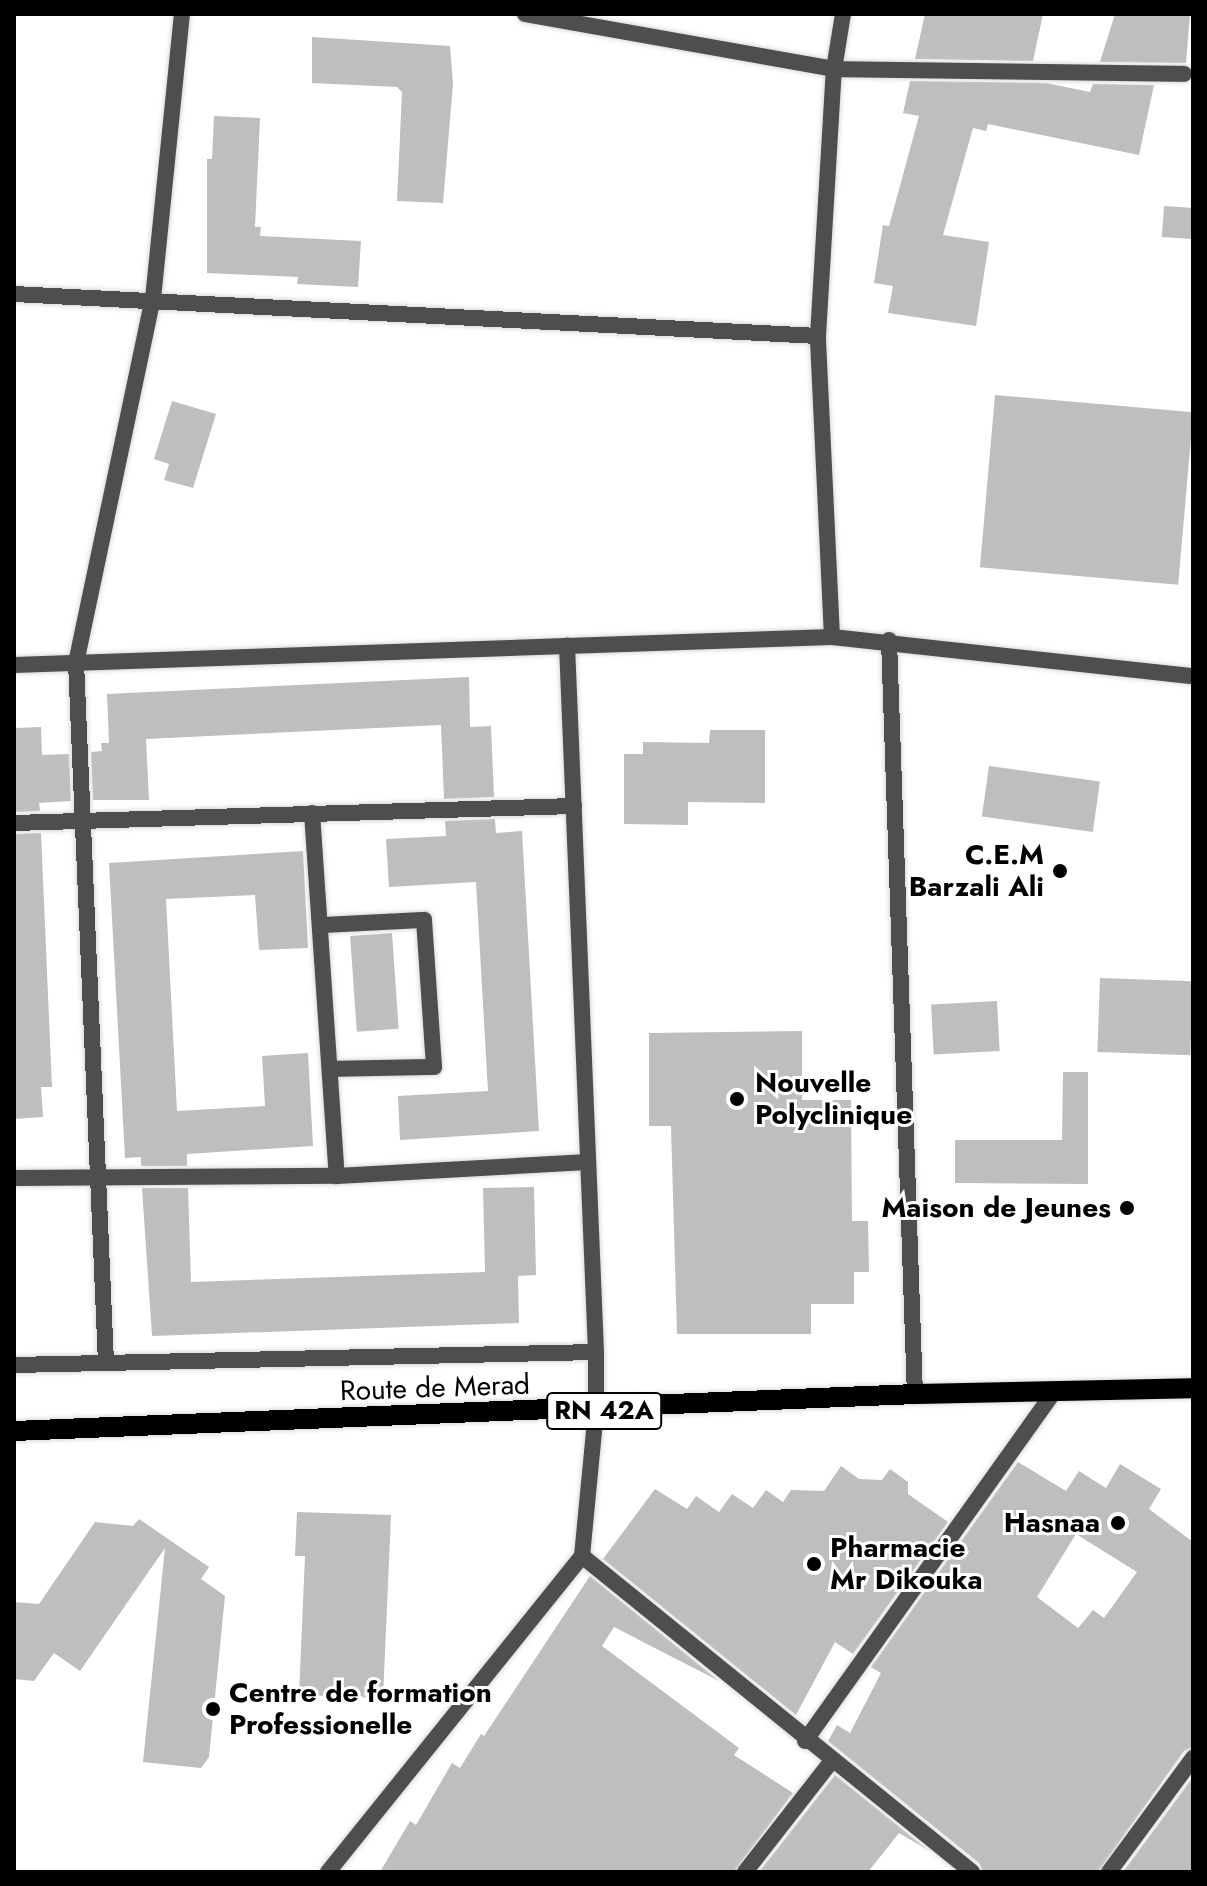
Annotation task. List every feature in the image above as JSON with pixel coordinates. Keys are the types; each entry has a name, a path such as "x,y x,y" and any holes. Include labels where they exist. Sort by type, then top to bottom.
{"main road":[{"name":"Route de Merad","path":"14,1431 596,1411 915,1394 1193,1388"}],"street":[{"path":"106,1363 76,663 153,299 182,14"},
{"path":"525,14 834,69 1184,74"},
{"path":"832,637 818,336 834,69 843,14"},
{"path":"14,294 818,336"},
{"path":"14,665 832,637 889,640 1193,676"},
{"path":"889,640 915,1394"},
{"path":"328,1872 582,1556 596,1411 596,1352 567,646"},
{"path":"14,823 574,806"},
{"path":"312,813 333,1069 337,1176"},
{"path":"321,925 424,920 434,1067 333,1069"},
{"path":"14,1178 98,1174 337,1176 588,1162"},
{"path":"14,1365 596,1352"},
{"path":"805,1741 1055,1391"},
{"path":"582,1556 805,1741 972,1872"},
{"path":"1109,1872 1193,1758"},
{"path":"745,1872 831,1762"}],"building":[{"path":"925,14 1043,14 1033,61 915,59"},
{"path":"1115,14 1190,14 1186,63 1100,62"},
{"path":"312,37 450,46 453,84 443,203 397,201 402,92 397,87 312,83"},
{"path":"910,81 1046,83 1090,92 1093,84 1154,85 1139,155 988,124 986,131 973,128 943,235 989,242 976,326 888,313 893,286 874,283 883,225 889,226 919,116 903,113"},
{"path":"214,116 260,118 255,227 261,227 260,236 361,241 358,287 297,284 298,277 207,273 207,159 212,159"},
{"path":"1164,206 1193,208 1191,239 1162,237"},
{"path":"995,395 1193,412 1178,585 980,567"},
{"path":"172,401 216,414 193,488 164,480 169,464 154,459"},
{"path":"469,677 470,727 491,726 494,797 444,799 441,725 146,739 149,800 93,800 91,752 102,751 101,743 109,743 107,694"},
{"path":"41,727 42,755 69,754 71,801 39,803 40,811 14,812 14,728"},
{"path":"710,730 765,730 765,803 688,802 688,825 624,824 624,754 643,754 643,742 709,743"},
{"path":"989,766 1100,782 1093,832 982,817"},
{"path":"495,819 496,833 522,831 539,1131 400,1140 398,1096 488,1091 476,882 389,887 386,839 446,836 445,821"},
{"path":"41,833 52,1087 41,1087 43,1117 14,1119 14,834"},
{"path":"303,851 308,948 259,950 255,895 166,899 177,1111 265,1106 262,1056 308,1053 313,1146 187,1154 187,1166 141,1166 141,1157 125,1158 109,863"},
{"path":"392,933 399,1029 357,1032 350,936"},
{"path":"1100,978 1193,981 1190,1055 1097,1052"},
{"path":"997,1001 1000,1051 934,1054 931,1004"},
{"path":"802,1031 802,1100 851,1100 852,1221 868,1221 869,1272 854,1272 854,1304 811,1304 811,1334 677,1334 671,1126 649,1126 649,1033"},
{"path":"1063,1072 1088,1072 1088,1184 955,1183 955,1140 1062,1140"},
{"path":"534,1187 536,1275 518,1276 519,1323 152,1336 142,1188 188,1188 191,1282 485,1272 483,1188"},
{"path":"1018,1462 1066,1491 1079,1471 1106,1488 1120,1464 1161,1489 1149,1509 1193,1542 1193,1747 1184,1751 1098,1872 983,1872 979,1863 828,1741 837,1725 850,1733 881,1673 871,1667","holes":["1076,1534 1137,1572 1104,1618 1093,1610 1078,1628 1037,1597"]},
{"path":"841,1466 859,1479 882,1480 890,1469 908,1482 908,1494 948,1522 853,1654 835,1642 796,1715 603,1559 655,1489 687,1509 696,1496 719,1512 732,1494 753,1508 766,1490 783,1502 791,1490 824,1491"},
{"path":"297,1512 391,1515 383,1698 299,1695 305,1556 295,1556"},
{"path":"139,1519 209,1567 201,1579 225,1596 209,1757 201,1768 143,1762 165,1548 80,1671 54,1653 34,1681 14,1679 14,1602 39,1604 95,1522 133,1526"},
{"path":"590,1576 719,1681 614,1627 602,1646 739,1748 734,1755 793,1793 734,1872 380,1872 410,1821 416,1825 452,1763 460,1768 481,1734 484,1736"},
{"path":"835,1775 928,1850 899,1833 868,1872 759,1872"},
{"path":"1193,1777 1193,1872 1123,1872"}],"place":[{"name":"C.E.M Barzali Ali","path":"1060,871"},
{"name":"Nouvelle Polyclinique","path":"737,1099"},
{"name":"Maison de Jeunes","path":"1127,1208"},
{"name":"Hasnaa","path":"1118,1523"},
{"name":"Pharmacie Mr Dikouka","path":"814,1564"},
{"name":"Centre de formation Professionelle","path":"213,1709"}]}
